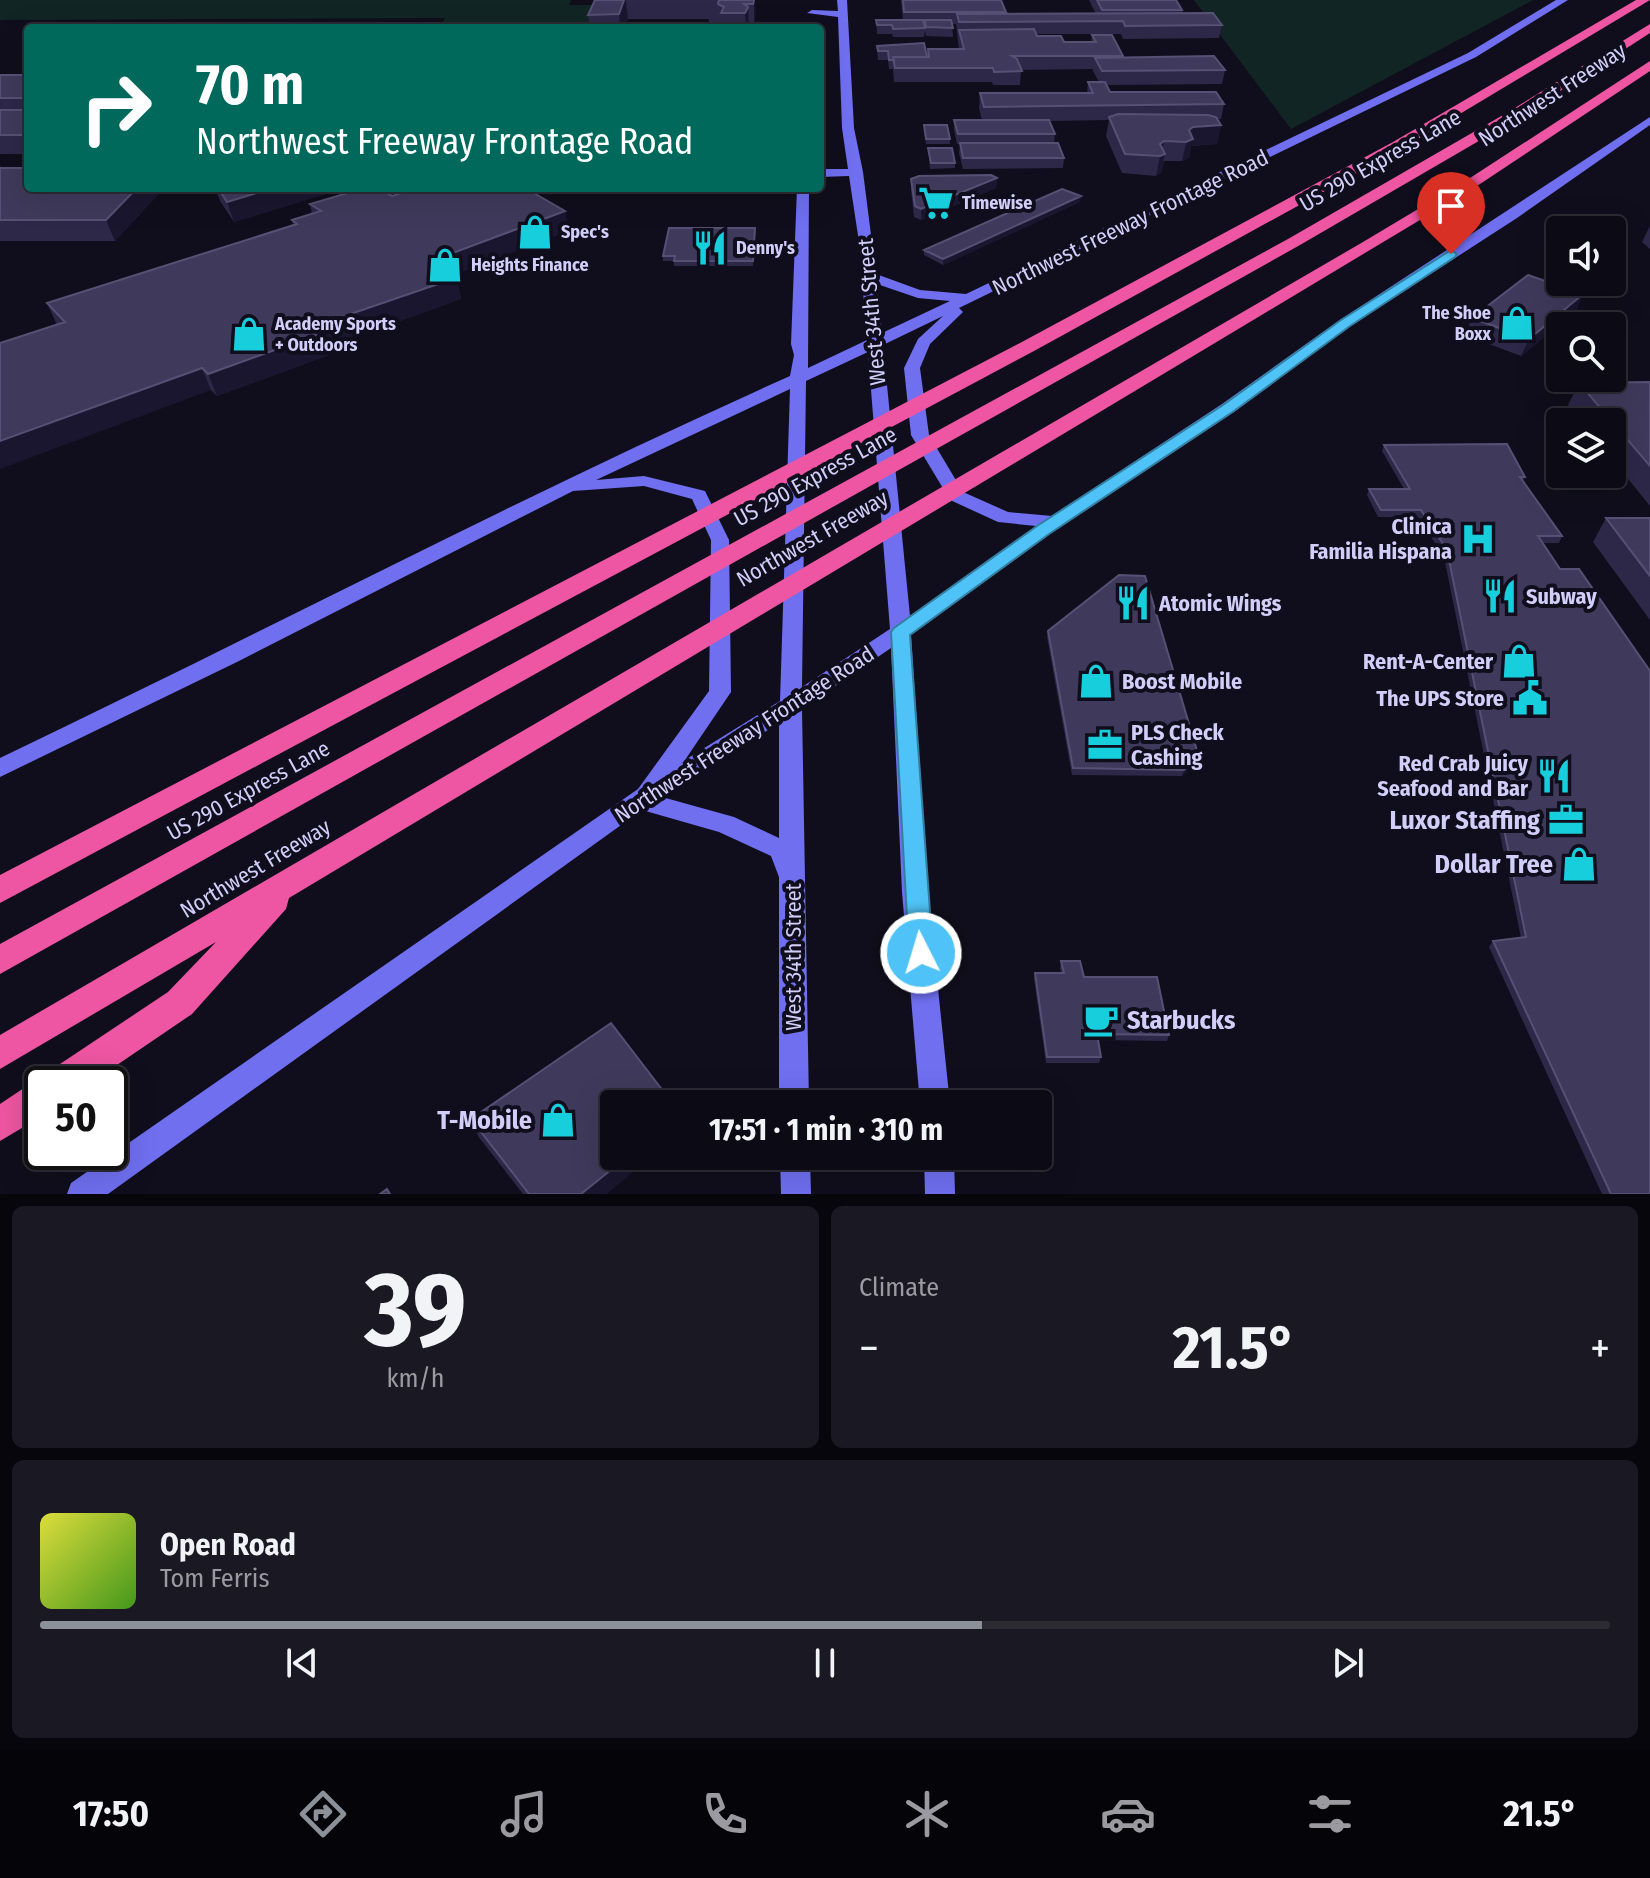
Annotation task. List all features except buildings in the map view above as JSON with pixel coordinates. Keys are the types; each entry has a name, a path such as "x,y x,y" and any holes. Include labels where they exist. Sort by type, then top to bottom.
{"highway":[{"name":"Northwest Freeway","path":"0,890 1027,347 1398,145 1644,0"},
{"name":"US 290 Express Lane","path":"0,960 1417,172 1650,28"},
{"name":"Northwest Freeway","path":"0,1053 1475,181 1650,65"},
{"path":"87,1066 180,1003 293,880"},
{"path":"0,1124 24,1108"}],"main road":[{"path":"811,24 812,0"},
{"name":"West 34th Street","path":"842,0 848,128 857,172 868,276 901,632 915,892 934,1090"},
{"name":"Northwest Freeway Frontage Road","path":"0,768 657,442 971,298 1458,61 1563,0"},
{"path":"812,13 843,14"},
{"name":"Northwest Freeway Frontage Road","path":"82,1194 639,800 901,632 1057,522 1650,120"},
{"path":"824,173 857,172"},
{"name":"West 34th Street","path":"794,1090 791,705 798,379 802,355 799,344 803,192"},
{"path":"868,276 918,294 971,298"},
{"path":"971,298 923,342 912,368 920,435 956,496 1005,518 1057,522"},
{"path":"568,488 644,481 699,495 720,540 720,692 690,738 639,800 725,824 781,850 792,881"},
{"path":"795,1170 796,1194"},
{"path":"939,1170 940,1194"}],"green space":[{"path":"0,0 571,0 569,5 600,5 593,24 441,24 445,18 0,20"},
{"path":"1194,0 1533,0 1291,129"}],"place":[{"name":"Timewise","path":"936,203"},
{"name":"Spec's","path":"535,232"},
{"name":"Denny's","path":"710,248"},
{"name":"Heights Finance","path":"445,265"},
{"name":"The Shoe Boxx","path":"1517,323"},
{"name":"Academy Sports + Outdoors","path":"249,334"},
{"name":"Clinica Familia Hispana","path":"1478,539"},
{"name":"Subway","path":"1500,596"},
{"name":"Atomic Wings","path":"1133,603"},
{"name":"Rent-A-Center","path":"1519,661"},
{"name":"Boost Mobile","path":"1096,681"},
{"name":"The UPS Store","path":"1530,698"},
{"name":"PLS Check Cashing","path":"1105,745"},
{"name":"Red Crab Juicy Seafood and Bar","path":"1554,776"},
{"name":"Luxor Staffing","path":"1566,820"},
{"name":"Dollar Tree","path":"1579,864"},
{"name":"Starbucks","path":"1101,1020"},
{"name":"T-Mobile","path":"558,1120"}],"route":[{"path":"921,953 901,632 1043,530 1228,408 1345,323 1451,254"}]}
